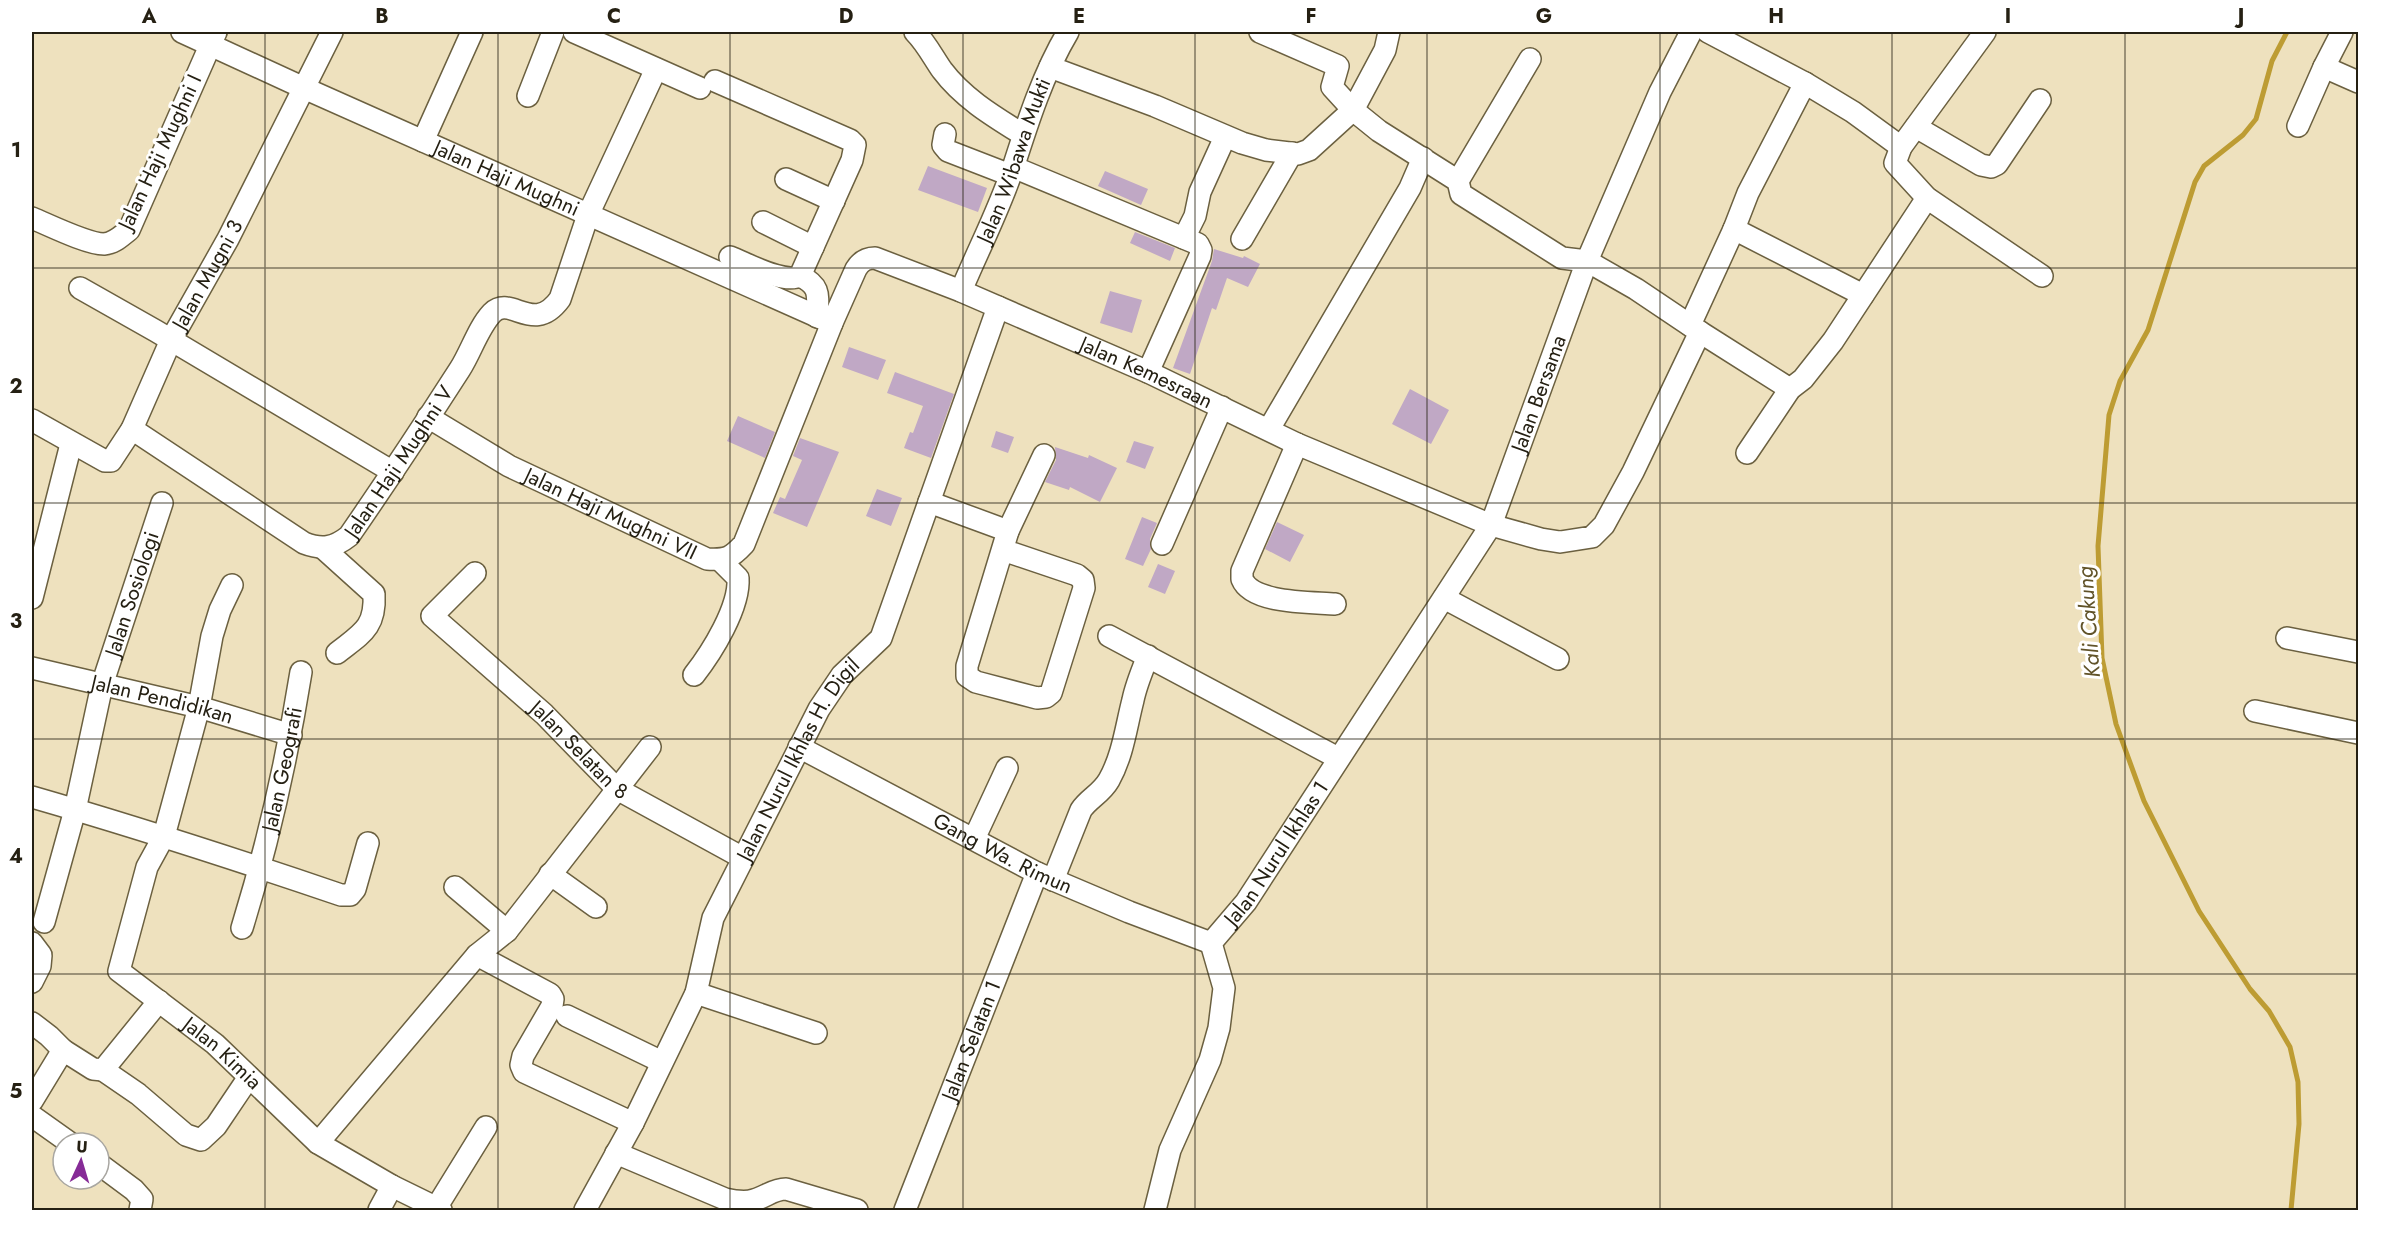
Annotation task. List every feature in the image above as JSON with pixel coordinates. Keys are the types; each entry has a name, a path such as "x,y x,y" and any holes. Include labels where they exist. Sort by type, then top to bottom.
{"street":[{"name":"Jalan Haji Mughni","path":"182,32 213,38 304,88 824,320"},
{"name":"Jalan Mugni 3","path":"71,444 105,461 111,460 132,429 171,340 228,239 332,32"},
{"path":"423,141 472,32"},
{"path":"528,96 553,32"},
{"path":"574,32 656,69 707,85 850,140 855,145 855,152 800,276 792,280 730,256"},
{"path":"915,32 926,44 942,70 966,97 1022,134"},
{"name":"Jalan Wibawa Mukti","path":"961,291 1011,171 1022,134 1050,67 1068,32"},
{"path":"1260,32 1338,66 1332,87 1353,110 1379,131 1458,181"},
{"path":"1050,67 1155,106 1225,137 1266,150 1292,153 1309,150 1353,110 1385,50 1389,32"},
{"path":"1708,32 1805,82 1853,112 1901,147"},
{"path":"1985,32 1901,147 1895,163 1927,198 2042,276"},
{"path":"2298,126 2342,32"},
{"name":"Jalan Bersama","path":"1491,525 1587,261 1685,34"},
{"name":"Jalan Haji Mughni I","path":"32,218 90,241 105,244 117,240 129,230 213,38"},
{"path":"1530,59 1458,181 1461,194 1562,258 1587,261 1636,289 1790,389"},
{"path":"2324,67 2358,82"},
{"path":"588,214 656,69"},
{"name":"Jalan Kemesraan","path":"824,320 860,263 867,258 884,259 1148,372 1297,444 1491,525 1541,539 1560,542 1578,541 1592,537 1604,525 1633,472 1695,329 1748,192 1805,82"},
{"path":"1916,127 1981,165 1991,166 1997,164 2040,100"},
{"path":"945,134 943,145 948,151 1011,171 1191,241 1201,250 1148,372"},
{"path":"1191,241 1200,192 1225,137"},
{"path":"1242,239 1292,153"},
{"path":"1269,429 1410,189 1423,158"},
{"path":"786,179 834,201"},
{"path":"1747,453 1790,389 1803,379 1833,341 1927,198"},
{"name":"Jalan Haji Mughni V","path":"132,429 291,536 313,546 323,548 332,546 349,536 393,472 493,312 504,308 540,315 551,311 560,299 588,214"},
{"path":"763,222 813,247"},
{"path":"1734,229 1863,295"},
{"path":"800,276 810,281 817,289 824,320"},
{"path":"80,288 393,472"},
{"name":"Jalan Nurul Ikhlas H. Digil","path":"585,1210 633,1123 696,993 713,918 799,747 833,686 881,638 998,307"},
{"name":"Jalan Haji Mughni VII","path":"428,417 509,466 707,559 720,560 733,556 744,544 824,320"},
{"path":"1162,544 1222,406"},
{"path":"32,420 71,444 32,598"},
{"path":"1297,444 1242,572 1242,579 1249,588 1286,602 1335,604"},
{"path":"929,502 1006,540 1077,574 1083,580 1084,588 1051,693 1046,697 1037,698 976,682 967,676 967,666 1006,540 1044,455"},
{"name":"Jalan Sosiologi","path":"44,922 75,810 102,685 162,503"},
{"name":"Jalan Nurul Ikhlas 1","path":"1155,1210 1170,1150 1196,1096 1219,1028 1224,988 1211,943 1246,902 1491,525"},
{"path":"323,548 374,594 373,618 369,626 337,653"},
{"path":"694,675 706,659 736,600 738,578 720,560"},
{"name":"Jalan Selatan 8","path":"475,573 432,616 544,714 617,789 743,858"},
{"path":"164,836 199,708 212,636 220,610 232,585"},
{"path":"1444,598 1558,659"},
{"path":"1109,636 1338,758"},
{"path":"2288,638 2358,652"},
{"name":"Jalan Selatan 1","path":"905,1210 1045,876 1081,810 1103,790 1116,766 1137,683 1148,656"},
{"name":"Jalan Pendidikan","path":"32,668 199,708 291,735"},
{"name":"Jalan Geografi","path":"242,928 261,866 291,735 301,672"},
{"path":"2255,711 2358,733"},
{"path":"486,1127 439,1209 392,1186 318,1143 477,955 507,931 650,747"},
{"name":"Gang Wa. Rimun","path":"799,747 1045,876 1129,912 1211,943"},
{"path":"974,839 1007,768"},
{"path":"32,797 261,866 341,895 350,895 355,889 368,843"},
{"name":"Jalan Kimia","path":"164,836 147,867 119,971 215,1044 318,1143"},
{"path":"550,874 596,907"},
{"path":"454,887 507,931"},
{"path":"32,943 40,955 40,966 32,982"},
{"path":"477,955 550,994 553,999 552,1006 523,1056 521,1065 524,1072 633,1123"},
{"path":"696,993 816,1033"},
{"path":"103,1070 159,1001"},
{"path":"567,1016 662,1062"},
{"path":"32,1023 44,1031 63,1050 93,1069 103,1070 138,1094 186,1135 201,1140 216,1126 249,1077"},
{"path":"32,1101 63,1050"},
{"path":"32,1116 53,1131"},
{"path":"616,1152 725,1199 740,1202 755,1200 776,1189 786,1189 857,1210"},
{"path":"111,1173 142,1199 140,1210"},
{"path":"379,1210 392,1186"}],"building":[{"path":"928,166 987,188 978,212 918,190"},
{"path":"1105,171 1148,189 1141,205 1098,186"},
{"path":"1135,232 1175,248 1170,261 1130,243"},
{"path":"1214,249 1243,258 1244,256 1260,264 1248,287 1227,278 1216,310 1212,308 1190,374 1173,368 1212,261"},
{"path":"1110,291 1142,300 1132,333 1100,323"},
{"path":"849,347 886,360 878,380 842,367"},
{"path":"895,372 954,394 931,458 904,448 910,432 913,433 923,406 887,393"},
{"path":"1410,389 1449,410 1431,444 1392,424"},
{"path":"738,416 775,432 765,458 727,441"},
{"path":"996,431 1014,437 1008,453 991,447"},
{"path":"800,438 839,452 807,527 773,513 780,497 785,499 802,460 793,456"},
{"path":"1134,441 1154,447 1145,469 1126,462"},
{"path":"1055,447 1088,458 1089,455 1117,468 1100,502 1070,487 1069,490 1045,482 1056,460"},
{"path":"877,489 902,498 891,526 866,516"},
{"path":"1142,517 1157,523 1150,539 1151,549 1143,566 1125,559"},
{"path":"1277,522 1304,535 1290,562 1265,549"},
{"path":"1158,564 1175,571 1165,594 1148,587"}],"waterway":[{"name":"Kali Cakung","path":"2287,32 2272,61 2256,119 2243,135 2204,166 2195,182 2148,330 2120,381 2109,415 2098,546 2102,658 2116,724 2144,801 2199,911 2250,989 2269,1011 2290,1047 2298,1082 2299,1124 2291,1210"}]}
